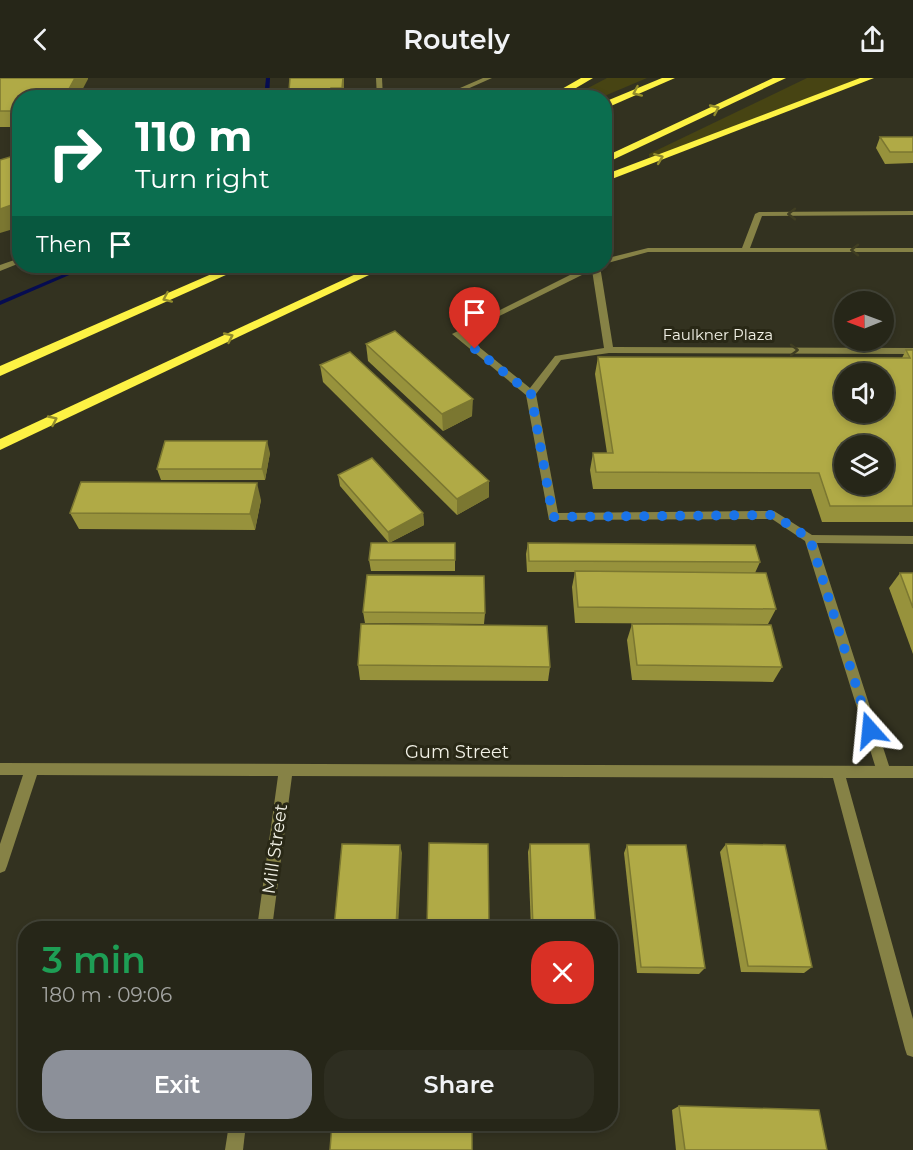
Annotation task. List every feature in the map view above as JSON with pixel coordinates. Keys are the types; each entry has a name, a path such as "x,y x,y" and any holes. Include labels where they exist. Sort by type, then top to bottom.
{"highway":[{"path":"566,90 588,78"},
{"path":"612,103 670,78"},
{"path":"612,157 781,78"},
{"path":"612,176 869,78"},
{"path":"0,371 223,273"},
{"path":"0,444 366,273"}],"street":[{"path":"460,90 489,78"},
{"path":"745,250 759,214 913,213"},
{"path":"612,260 648,250 913,250"},
{"path":"581,273 457,334 531,394 553,517 774,515 810,539 913,540"},
{"path":"596,273 609,350"},
{"name":"Faulkner Plaza","path":"531,394 558,358 609,350 913,351"},
{"path":"810,539 884,772"},
{"name":"Gum Street","path":"0,769 913,772"},
{"path":"0,866 32,769"},
{"name":"Mill Street","path":"265,921 286,770"},
{"path":"838,772 913,1049"},
{"path":"234,1150 237,1131"}],"shaded area":[{"path":"607,78 647,78 612,93 612,90 584,90"},
{"path":"807,78 860,78 655,157 649,157 649,154"}],"building":[{"path":"0,78 75,78 68,90 12,90 12,111 0,111"},
{"path":"290,78 343,78 342,88 289,90"},
{"path":"880,137 913,137 913,152 890,152"},
{"path":"12,156 12,205 0,209 0,160"},
{"path":"395,331 473,399 442,414 366,344"},
{"path":"906,350 913,350 913,506 830,506 819,473 596,472 593,453 613,453 598,357 910,358"},
{"path":"350,352 489,481 457,499 320,365"},
{"path":"165,441 267,441 262,469 157,469"},
{"path":"372,458 423,513 388,532 338,475"},
{"path":"81,482 257,483 250,514 70,513"},
{"path":"371,543 455,543 455,560 369,560"},
{"path":"528,543 755,545 760,562 529,561"},
{"path":"575,571 766,573 776,609 578,607"},
{"path":"900,573 913,573 913,608"},
{"path":"367,575 484,576 485,613 363,612"},
{"path":"361,624 547,626 550,667 358,665"},
{"path":"632,624 771,625 782,667 637,665"},
{"path":"429,843 488,844 489,921 427,921"},
{"path":"342,844 400,845 396,921 335,921"},
{"path":"530,844 589,844 595,921 533,921"},
{"path":"726,844 785,845 812,967 748,966"},
{"path":"627,845 686,845 705,968 641,967"},
{"path":"679,1106 819,1110 827,1150 685,1150"},
{"path":"331,1131 472,1131 472,1150 330,1150"}],"waterway":[{"path":"267,90 268,78"},
{"path":"0,303 71,273"}],"route":[{"path":"475,349 531,394 553,517 774,515 810,539 870,730"}]}
